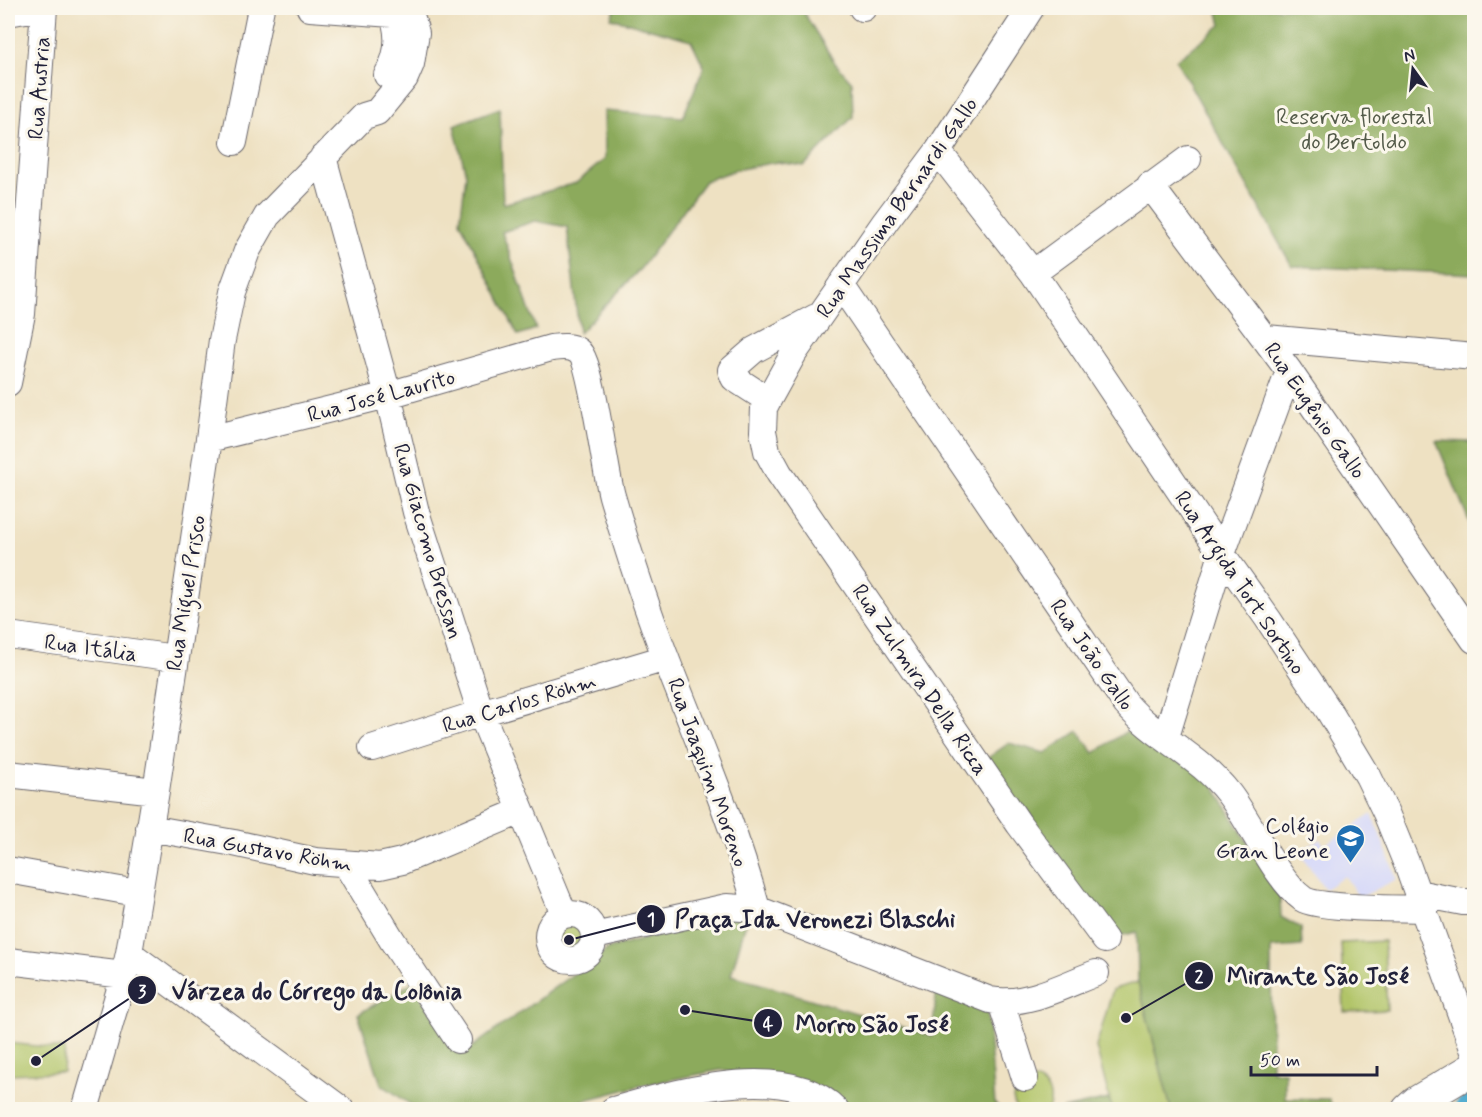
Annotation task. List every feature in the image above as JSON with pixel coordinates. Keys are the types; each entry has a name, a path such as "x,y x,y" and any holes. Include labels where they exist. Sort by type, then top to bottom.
{"main road":[{"path":"1408,1110 1417,1102 1474,1068"}],"street":[{"path":"8,13 37,8"},
{"name":"Rua Austria","path":"8,383 22,314 44,8"},
{"path":"234,142 261,8"},
{"path":"310,8 397,10"},
{"name":"Rua Massima Bernardi Gallo","path":"766,404 794,353 885,222 938,151 1031,8"},
{"name":"Rua Miguel Prisco","path":"85,1110 127,964 137,893 156,792 222,340 232,292 247,251 267,216 364,117 368,102 390,72 395,58 398,42 397,10"},
{"name":"Rua Argida Tort Sortino","path":"938,151 1033,273 1222,554 1269,619 1368,776 1386,813 1474,1051"},
{"name":"Rua Giacomo Bressan","path":"323,158 388,395 416,512 481,713 564,914"},
{"path":"1033,273 1188,159"},
{"name":"Rua Eugênio Gallo","path":"1150,185 1266,338 1474,640"},
{"name":"Rua João Gallo","path":"841,285 1126,704 1149,727 1196,759 1215,777 1230,795 1281,875 1304,900 1321,904 1422,910 1469,902"},
{"path":"766,404 734,378 731,370 754,350 819,316"},
{"path":"1266,338 1474,357"},
{"name":"Rua José Laurito","path":"209,439 388,395 551,348"},
{"name":"Rua Joaquim Moreno","path":"551,348 575,349 583,358 609,485 666,658 742,855 756,909"},
{"path":"1166,737 1222,554 1289,371"},
{"name":"Rua Zulmira Della Ricca","path":"766,404 763,432 767,451 779,472 1019,824 1105,940"},
{"name":"Rua Itália","path":"8,634 175,658"},
{"name":"Rua Carlos Röhm","path":"372,748 666,658"},
{"path":"8,774 156,792"},
{"name":"Rua Gustavo Röhm","path":"149,828 234,843 315,861 380,866 402,861 520,811"},
{"path":"346,864 392,940 458,1040"},
{"path":"8,870 137,893"},
{"path":"594,936 727,907 756,909 990,1000 1001,1002 1042,993 1096,973"},
{"path":"564,914 585,918 590,923 594,936 590,950 578,959 563,959 549,944 549,929 552,923 564,914"},
{"path":"8,962 127,964 342,1110"},
{"path":"1001,1002 1025,1078"},
{"path":"613,1110 685,1090 718,1098 744,1083 784,1085 809,1092 836,1110"}],"shaded area":[{"name":"Colégio Gran Leone","path":"1372,814 1397,879 1359,898 1345,876 1325,889 1299,852 1320,839 1324,845"}],"green space":[{"path":"615,8 822,8 804,13 835,63 852,82 853,117 804,166 777,162 735,170 705,181 641,268 579,333 567,227 535,221 502,232 536,329 518,335 460,221 466,175 454,125 500,108 503,204 576,183 605,159 604,111 683,117 704,67 691,40 611,18"},
{"name":"Reserva florestal do Bertoldo","path":"1217,8 1474,8 1474,274 1292,266 1176,60 1221,25"},
{"path":"1436,441 1474,442 1474,533"},
{"path":"1078,731 1094,753 1127,731 1210,779 1280,897 1281,917 1301,928 1302,946 1271,948 1272,1071 1285,1072 1285,1098 1329,1099 1333,1109 1171,1109 1138,982 1137,932 1110,938 982,762 1009,743 1045,753"},
{"path":"726,916 747,919 731,975 932,1036 937,986 987,1007 995,1104 1002,1109 845,1109 782,1084 721,1070 643,1085 551,1109 417,1109 381,1084 358,1014 412,983 461,1055 608,949"},
{"path":"569,924 575,925 583,933 583,945 575,953 569,954 563,953 555,945 554,939 555,933 563,925"},
{"path":"1384,941 1387,1010 1344,1012 1341,943"},
{"path":"1138,982 1171,1109 1139,1109 1138,1107 1112,1109 1096,1047 1113,989"},
{"path":"8,1043 65,1049 63,1072 8,1074"},
{"path":"1035,1080 1049,1092 1048,1109 1016,1110 1013,1098 1017,1087"},
{"path":"1109,1099 1112,1109 1063,1109"}],"waterway":[{"path":"1469,1110 1474,1107"}],"place":[{"name":"Colégio Gran Leone","path":"1350,864"},
{"name":"Praça Ida Veronezi Blaschi","path":"569,940"},
{"name":"Morro São José","path":"685,1010"},
{"name":"Mirante São José","path":"1126,1018"},
{"name":"Várzea do Córrego da Colônia","path":"36,1061"}]}
